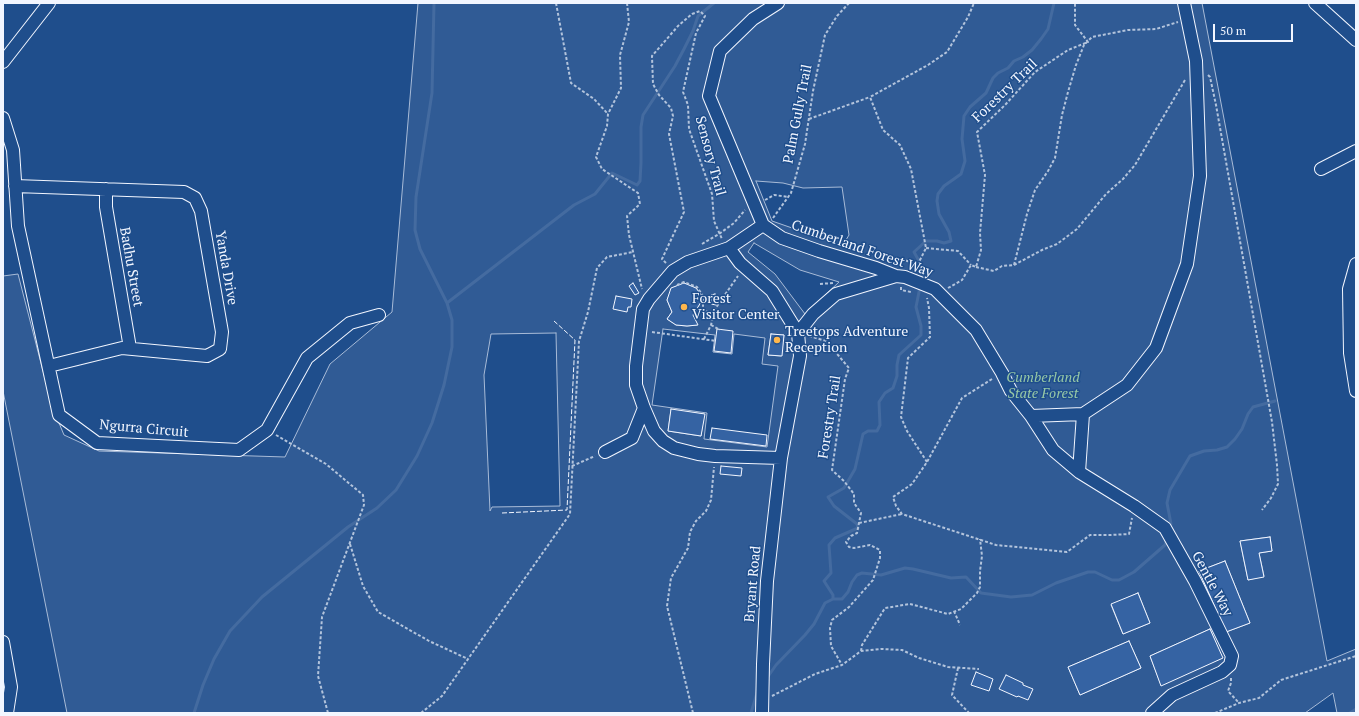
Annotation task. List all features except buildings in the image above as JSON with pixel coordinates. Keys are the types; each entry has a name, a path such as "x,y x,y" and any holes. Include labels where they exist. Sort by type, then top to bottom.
{"street":[{"path":"3,62 49,3"},
{"path":"778,3 753,19 720,52 709,96 763,225 729,248 688,262 672,271 645,294 636,366 636,385 654,431 663,441 674,448 714,456 781,458"},
{"path":"1031,416 1083,414 1127,385 1156,348 1187,264 1200,176 1196,61 1184,3"},
{"path":"1315,3 1356,40"},
{"name":"Ngurra Circuit","path":"3,118 13,150 18,226 60,415 97,443 239,450 268,430 307,358 350,323 379,315"},
{"path":"1321,169 1356,151"},
{"name":"Yanda Drive","path":"15,186 184,192 195,198 201,211 222,332 220,349 207,356 122,348 49,366"},
{"name":"Badhu Street","path":"106,189 106,207 130,348"},
{"name":"Cumberland Forest Way","path":"763,225 782,238 876,268 896,276 905,277 937,291 976,330 1011,391 1031,416 1053,450 1079,472"},
{"path":"729,248 740,264 772,291 798,333 813,314 836,294 896,276"},
{"path":"1356,264 1349,289 1350,352 1356,391"},
{"name":"Bryant Road","path":"762,704 767,582 781,458 800,356 798,333"},
{"path":"606,452 632,438 644,408"},
{"path":"1079,472 1083,414"},
{"name":"Gentle Way","path":"1079,472 1134,506 1165,528 1195,581 1232,656 1230,665"},
{"path":"3,642 11,687 7,713"},
{"path":"1152,713 1172,695 1222,672 1230,665"}],"path":[{"path":"556,3 571,83 594,99 608,114"},
{"path":"627,3 629,22 620,55 621,88 608,114 607,126 596,157 602,169 638,193 640,204 627,216 629,235 645,294"},
{"name":"Palm Gully Trail","path":"763,225 772,220 791,193 805,144 813,91 825,35 837,16 849,3"},
{"path":"809,119 870,97 928,65 947,52 968,17 974,3"},
{"path":"1076,3 1076,25 1088,42"},
{"name":"Sensory Trail","path":"672,271 662,259 684,212 669,134 673,116 671,108 659,95 653,84 652,56 678,26 692,14 700,12 705,16 696,33 684,92 688,105 689,129 712,194 714,221 719,234 729,248"},
{"path":"926,248 958,251 971,265 976,267 994,270 1002,266 1014,265 1027,214 1035,190 1055,158 1062,115 1076,66 1084,46 1092,37 1128,30 1156,29 1187,19"},
{"name":"Forestry Trail","path":"976,267 981,250 980,233 985,175 977,132 1005,105 1035,72 1068,50 1088,42"},
{"path":"870,97 883,130 900,145 911,168 926,248 918,264 918,269"},
{"path":"700,246 734,223 743,211 774,195 789,197"},
{"path":"421,713 442,696 570,514 579,341 588,312 597,268 607,257 633,252"},
{"path":"876,268 893,257 918,264"},
{"path":"937,291 962,280 971,265"},
{"path":"704,339 715,309 744,268"},
{"path":"671,288 684,282 697,287 703,296 703,311 714,313"},
{"path":"645,294 647,284"},
{"path":"922,294 928,299 930,337 908,358 902,417 907,431 927,462"},
{"path":"710,325 720,330"},
{"path":"641,331 716,341"},
{"name":"Forestry Trail","path":"798,333 826,341 849,368 845,379 832,470 844,481 854,494 854,503 861,513 859,523"},
{"path":"902,514 896,506 893,497 912,484 927,462 962,398 1002,373"},
{"path":"268,430 326,464 363,495 364,505 322,617 318,676 328,713"},
{"path":"572,466 606,452"},
{"path":"693,713 668,606 671,578 688,548 690,532 696,521 706,511 711,500 714,456"},
{"path":"842,665 831,646 830,628 832,620 849,607 873,580 880,558 880,550 870,545 854,548 849,547 846,542 857,533 859,523 902,514 996,545 1068,552 1090,535 1129,534 1134,506"},
{"path":"861,651 862,645 885,608 910,604 948,614 960,609 977,593 980,588 982,556 980,539"},
{"path":"349,543 363,586 378,612 429,641 468,659"},
{"path":"954,611 960,625"},
{"path":"762,704 815,674 842,665 861,651 881,649 902,650 919,658 948,667 979,669"},
{"path":"1214,713 1239,703 1259,698 1281,680 1356,656"},
{"path":"1230,665 1231,683 1228,691 1239,703"},
{"path":"958,668 952,695 968,713"}],"shaded area":[{"name":"Cumberland State Forest","path":"418,3 1202,3 1327,661 1356,649 1356,713 1337,713 1333,693 1305,713 67,713 3,391 3,276 18,274 52,406 64,435 99,451 285,457 330,364 392,312","holes":["756,181 783,183 803,188 842,187 849,235 846,240 818,237 772,221","754,243 800,270 839,282 805,314 775,274 748,252","684,283 696,288 702,296 701,302 693,315 697,325 676,325 667,319 672,312 667,300 672,288","663,329 715,335 713,352 732,354 734,334 765,338 762,364 778,366 767,447 704,439 707,413 652,405","556,333 560,506 492,507 490,511 484,375 491,334","771,334 784,335 781,356 768,355","671,410 704,414 701,436 668,431","1270,537 1272,551 1259,553 1264,576 1248,580 1240,541","1225,561 1250,623 1226,632 1199,571","1138,593 1150,623 1123,634 1111,605","1210,629 1222,658 1161,685 1150,656","1129,641 1141,668 1080,695 1068,667"]}],"waterway":[{"path":"194,713 203,685 214,659 230,631 262,597 348,527 377,508 396,490 417,456 432,423 444,385 452,347 452,320 447,303 420,249 415,230 416,197 432,93 434,3"},
{"path":"447,303 574,205 595,194 612,173 637,185 640,181 641,127 643,115 675,66 693,31 698,16 714,3"},
{"path":"922,280 923,268 914,252 926,241 937,241 944,243 951,241 949,232 939,214 937,201 938,194 944,186 961,174 965,161 962,139 964,116 970,107 986,93 993,78 998,73 1008,68 1014,61 1023,57 1032,50 1041,39 1048,29 1054,3"},
{"path":"767,678 776,665 814,624 825,603 833,599 833,595 824,581 831,573 829,545 835,538 858,528 857,524 834,506 828,497 844,488 855,469 863,434 868,431 877,431 880,425 879,402 885,393 893,388 897,376 899,355 921,335 921,326 916,307 920,287"},
{"path":"1169,529 1171,524 1167,503 1170,490 1190,456 1204,451 1217,450 1227,447 1242,429 1248,414 1253,407 1275,401"},
{"path":"833,599 842,599 848,592 857,575 862,573 881,575 905,568 951,578 966,577 981,593 1011,597 1032,595 1056,583 1088,572 1095,572 1112,580 1119,580 1134,572 1165,545 1167,538"},
{"path":"751,713 757,693"},
{"path":"1350,713 1356,709"}],"fence":[{"path":"502,513 567,510 575,340 554,321"}],"place":[{"name":"Forest Visitor Center","path":"684,307"},
{"name":"Treetops Adventure Reception","path":"777,340"}]}
